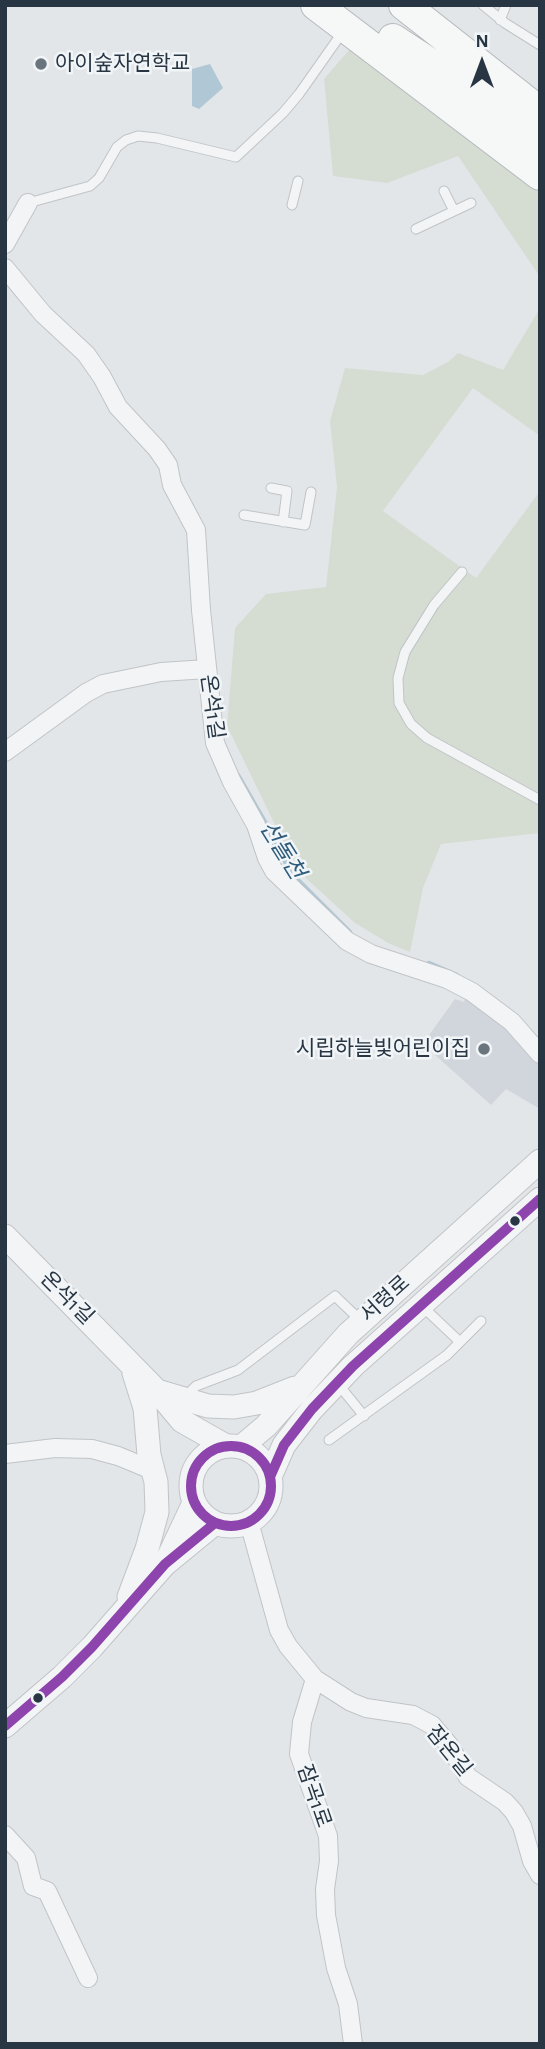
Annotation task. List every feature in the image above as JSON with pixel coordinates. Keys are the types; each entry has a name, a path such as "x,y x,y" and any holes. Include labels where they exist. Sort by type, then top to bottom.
{"highway":[{"path":"316,5 540,175"},
{"path":"339,5 495,107 540,143"},
{"path":"404,5 540,112"},
{"path":"429,5 540,87"}],"street":[{"path":"5,244 28,202"},
{"name":"온석1길","path":"5,268 43,314 86,354 118,407 157,449 168,465 172,485 196,530 215,743 232,782 256,825 274,871 347,941 371,954 447,979 472,992 512,1022 540,1054"},
{"path":"5,752 86,693 103,684 161,672 207,669"},
{"name":"서령로","path":"196,1466 207,1453 233,1447 266,1426 361,1321 540,1161"},
{"path":"508,1189 534,1204"},
{"name":"서령로","path":"249,1522 263,1510 269,1500 270,1477 275,1461 307,1414 421,1305 534,1204"},
{"name":"온석1길","path":"5,1236 157,1391 182,1410"},
{"path":"120,1617 142,1566 156,1518 157,1493 143,1397 128,1361"},
{"path":"182,1410 208,1406 245,1406 270,1399 305,1382"},
{"path":"182,1410 233,1447 258,1456 270,1477"},
{"path":"182,1410 196,1466 190,1483 194,1503 203,1515 215,1523 232,1526 249,1522 279,1630 288,1646 315,1679"},
{"path":"5,1454 55,1448 92,1449 152,1470"},
{"path":"165,1564 194,1503"},
{"path":"5,1726 62,1677 120,1617 165,1564 215,1523"},
{"name":"잠온길","path":"315,1679 351,1702 366,1708 412,1715 432,1725 448,1744 468,1777 505,1802 514,1812 540,1875"},
{"name":"잠곡1로","path":"315,1679 302,1722 299,1754 328,1836 326,1915 336,1968 348,2004 353,2044"},
{"path":"5,1835 26,1858 33,1886 47,1891 88,1978"}],"lane":[{"path":"483,5 500,20 540,45"},
{"path":"500,20 506,5"},
{"path":"28,202 90,186 99,177 117,147 126,139 138,135 236,157 283,113 337,40"},
{"path":"292,205 298,180"},
{"path":"444,191 454,211"},
{"path":"416,229 471,203"},
{"path":"271,488 287,491 283,522"},
{"path":"244,515 304,525 311,492"},
{"path":"462,572 434,605 407,648 398,678 400,703 411,724 427,738 540,800"},
{"path":"182,1410 196,1386 238,1370 335,1296 361,1321"},
{"path":"421,1305 460,1342"},
{"path":"329,1440 446,1354 481,1321"},
{"path":"337,1383 365,1416"}],"shaded area":[{"path":"350,49 540,181 540,277 458,156 387,183 333,176 324,79"},
{"path":"540,308 540,436 473,388 383,511 476,578 540,491 540,833 441,844 423,888 410,952 388,943 355,923 297,870 227,726 235,628 266,594 326,587 337,487 330,421 345,368 423,375 448,362 458,353 503,370"},
{"name":"시립하늘빛어린이집","path":"466,996 474,998 540,1057 540,1109 506,1089 491,1105 435,1055 429,1035 455,999 464,1002"}],"water":[{"path":"210,64 223,88 199,109 192,106 192,69"}],"waterway":[{"name":"선돌천","path":"238,775 290,872 350,932"},
{"name":"선돌천","path":"429,963 457,975"}],"transit line":[{"path":"270,1477 284,1445 312,1409 353,1366 540,1199"},
{"path":"231,1446 246,1449 259,1458 268,1471 271,1486 268,1501 259,1514 246,1523 231,1526 216,1523 203,1514 194,1501 191,1486 194,1471 203,1458 216,1449 231,1446"},
{"path":"5,1726 92,1647 165,1564 215,1523"}],"place":[{"name":"아이숲자연학교","path":"41,64"},
{"name":"시립하늘빛어린이집","path":"484,1049"}]}
